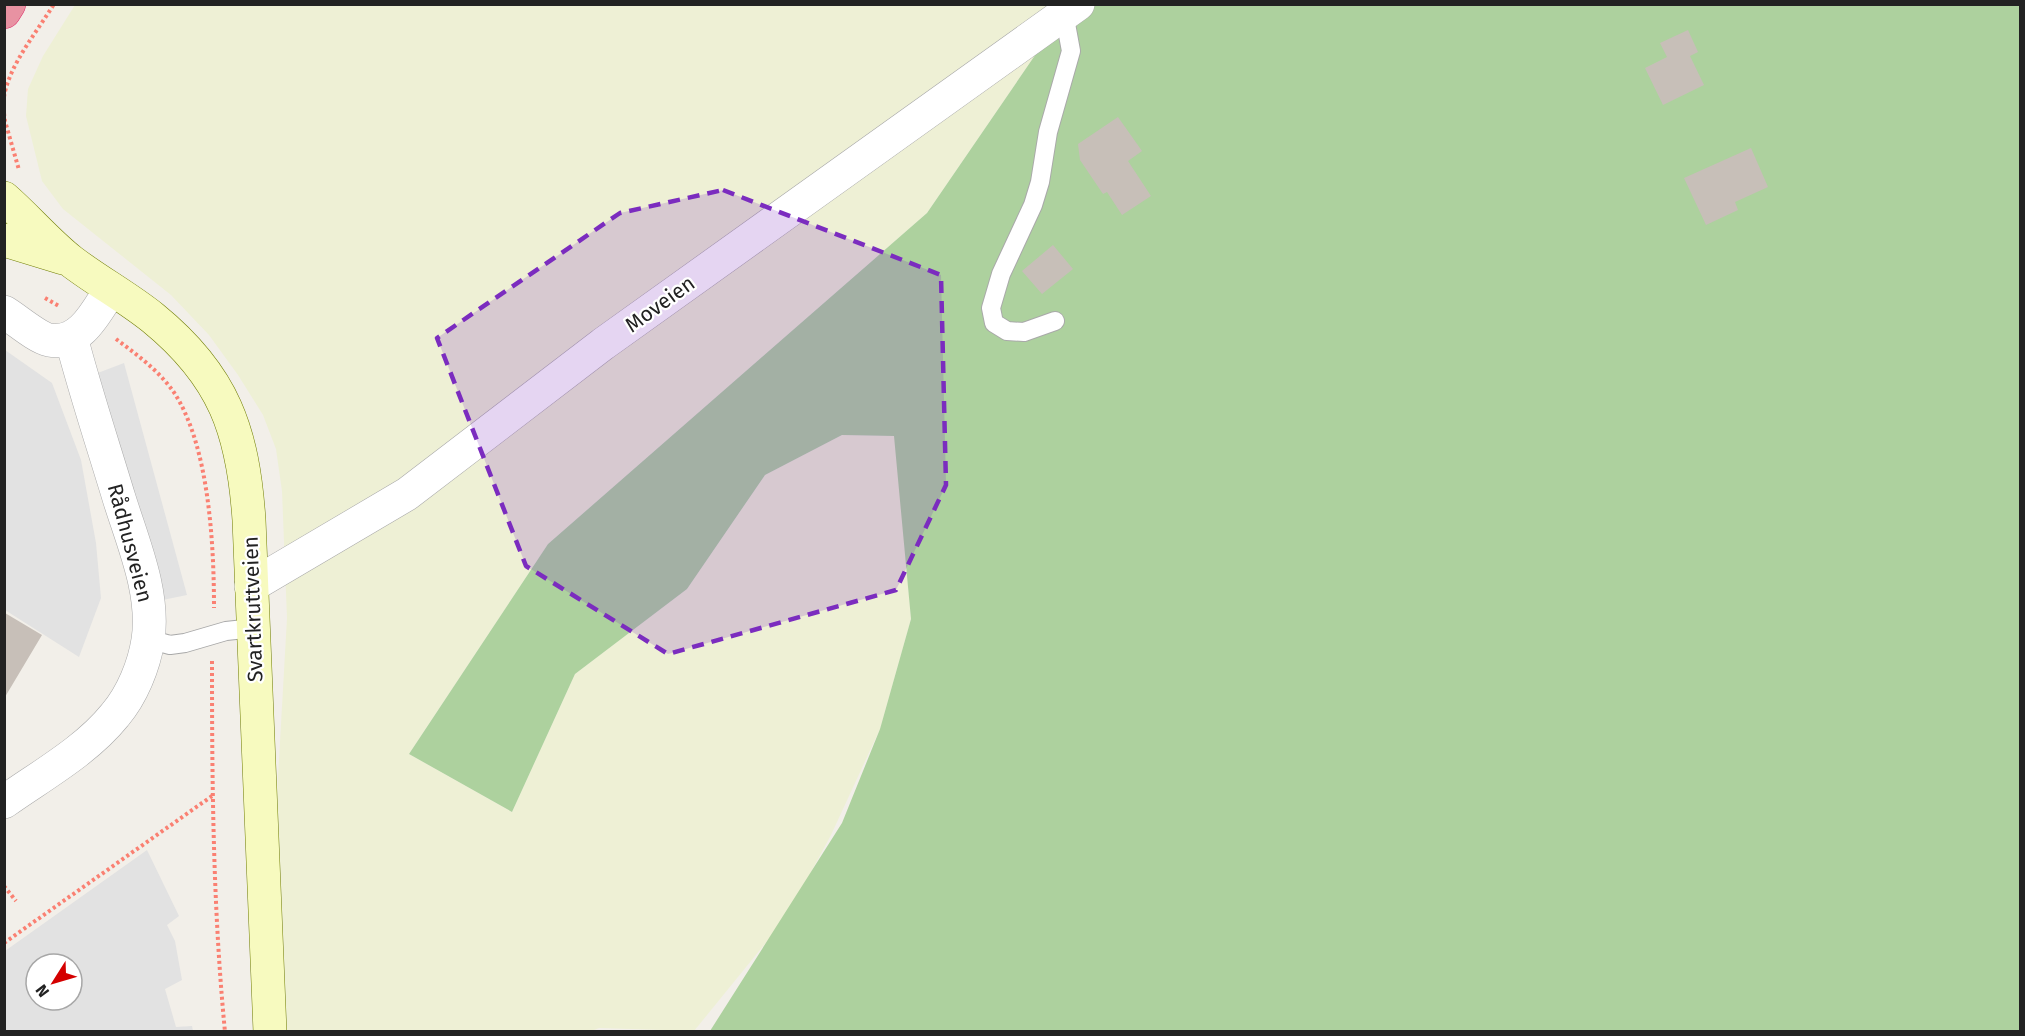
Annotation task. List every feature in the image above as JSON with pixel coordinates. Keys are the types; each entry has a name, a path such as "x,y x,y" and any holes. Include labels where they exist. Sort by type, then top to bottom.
{"highway":[{"path":"4,12 9,4"}],"street":[{"name":"Moveien","path":"251,586 407,494 603,345 1071,9"},
{"name":"Svartkruttveien","path":"12,185 69,260"},
{"name":"Svartkruttveien","path":"4,240 69,260 152,317 195,359 225,404 236,432 247,488 270,1032"},
{"path":"4,312 49,340 71,337 79,334 111,289"},
{"name":"Rådhusveien","path":"5,801 86,744 116,714 128,697 137,676 148,639 148,603 142,570 71,337"}],"lane":[{"name":"Moveien","path":"1054,321 1024,332 1007,332 994,323 991,308 1001,274 1034,205 1048,132 1071,51 1071,9"},
{"path":"148,639 170,645 239,628 254,628"}],"path":[{"path":"4,97 6,85 13,70 54,4"},
{"path":"4,113 12,185"},
{"path":"112,336 149,365 171,389 188,417 194,434 206,490 214,579 213,796 220,986 225,1032"},
{"path":"4,943 213,796"},
{"path":"4,886 16,901"}],"highlighted area":[{"path":"723,190 941,275 946,485 896,590 668,654 526,566 437,338 620,213"}],"green space":[{"path":"75,5 1079,5 1064,13 927,213 548,544 409,754 512,812 575,674 687,589 765,475 842,435 895,436 911,619 880,729 831,835 786,918 694,1031 599,1028 589,1032 286,1031 277,795 287,618 282,491 276,449 263,415 209,335 171,295 63,209 42,181 26,116 28,89 43,56"},
{"path":"1079,5 2020,5 2020,1031 710,1031 842,823 880,729 911,619 894,436 842,435 765,475 687,589 575,674 512,812 409,754 548,544 927,213 1064,13"}],"shaded area":[{"path":"5,350 52,383 81,460 96,543 101,598 79,657 5,610"},
{"path":"124,363 187,595 148,603 82,379"},
{"path":"147,850 179,916 167,925 175,941 182,980 165,989 176,1027 192,1026 193,1031 5,1031 5,951"}],"building":[{"path":"1688,30 1698,52 1690,56 1704,85 1663,105 1645,68 1667,57 1660,43"},
{"path":"1118,117 1142,151 1128,161 1151,196 1122,215 1107,192 1103,194 1080,160 1078,144"},
{"path":"1751,148 1768,187 1735,202 1738,210 1706,225 1684,178"},
{"path":"1053,245 1073,269 1042,294 1022,271"},
{"path":"5,613 42,635 5,697"}]}
